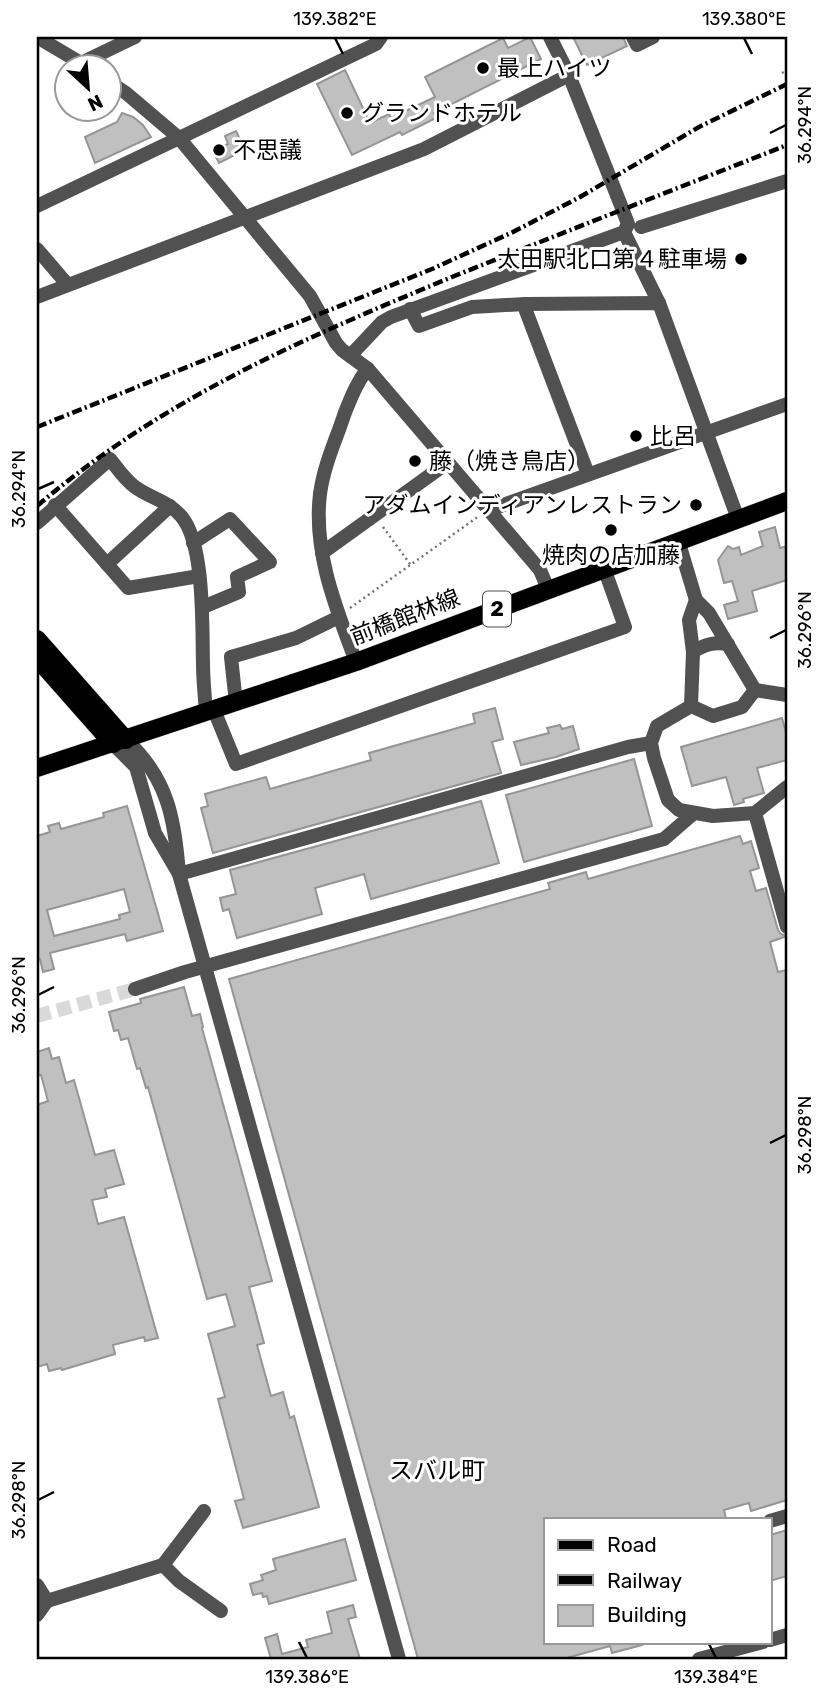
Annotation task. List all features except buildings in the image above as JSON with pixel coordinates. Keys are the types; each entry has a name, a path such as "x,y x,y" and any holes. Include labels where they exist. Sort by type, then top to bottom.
{"main road":[{"name":"前橋館林線","path":"37,768 356,662 787,501"},
{"path":"37,639 119,742"},
{"path":"37,658 119,742"}],"street":[{"path":"37,37 62,52"},
{"path":"108,52 135,37"},
{"path":"37,206 376,44 381,37"},
{"path":"350,356 382,322 410,309 624,232 628,225 622,208 569,75 550,37"},
{"path":"633,37 637,45 653,37"},
{"path":"37,297 424,149 569,75"},
{"path":"122,90 178,138 246,216 310,296 336,343 368,369 540,570 548,589"},
{"path":"641,227 787,181"},
{"path":"624,232 659,303 738,519"},
{"path":"37,249 67,285"},
{"path":"410,309 419,326 472,307 659,303"},
{"path":"525,304 588,474"},
{"path":"356,662 339,617 322,553 319,528 320,494 326,464 343,416 368,369"},
{"path":"489,510 787,404"},
{"path":"37,523 110,458 135,488 163,502 185,521 193,543 199,576 203,614 203,665 210,712 236,764 625,627 604,568"},
{"path":"322,553 447,463"},
{"path":"107,564 163,502"},
{"path":"55,505 128,588 199,576"},
{"path":"193,543 230,519 270,562 237,578 239,592 203,614"},
{"path":"678,540 696,600 709,613 754,690"},
{"path":"691,706 693,652 689,620 696,600"},
{"path":"236,703 231,657 296,638 339,617"},
{"path":"693,652 701,646 728,644"},
{"path":"754,690 787,695"},
{"path":"691,706 713,716 742,708 754,690"},
{"path":"691,706 657,726 651,743 667,800 679,810 713,816 755,813 787,786"},
{"path":"119,742 143,755 161,787 176,827 179,874 399,1659"},
{"path":"119,742 136,767 155,832 179,874"},
{"path":"179,874 615,750 651,743"},
{"path":"135,989 664,839 694,813"},
{"path":"755,813 787,927"},
{"path":"37,1615 47,1601 163,1565 204,1511"},
{"path":"163,1565 178,1581 221,1611"},
{"path":"37,1585 47,1601"},
{"path":"699,1659 725,1647 748,1644"}],"path":[{"path":"782,73 787,70"},
{"path":"339,617 489,510"},
{"path":"375,516 410,564"}],"tunnel":[{"path":"37,1016 135,989"}],"railway":[{"path":"37,427 432,269 513,232 580,197 699,127 787,84"},
{"path":"37,506 134,434 184,403 287,349 452,277 787,145"}],"place":[{"name":"最上ハイツ","path":"483,68"},
{"name":"グランドホテル","path":"347,113"},
{"name":"不思議","path":"219,150"},
{"name":"太田駅北口第４駐車場","path":"741,259"},
{"name":"比呂","path":"636,436"},
{"name":"藤（焼き鳥店）","path":"415,461"},
{"name":"アダムインディアンレストラン","path":"696,505"},
{"name":"焼肉の店加藤","path":"611,530"}],"district":[{"name":"スバル町","path":"437,1471"}]}
